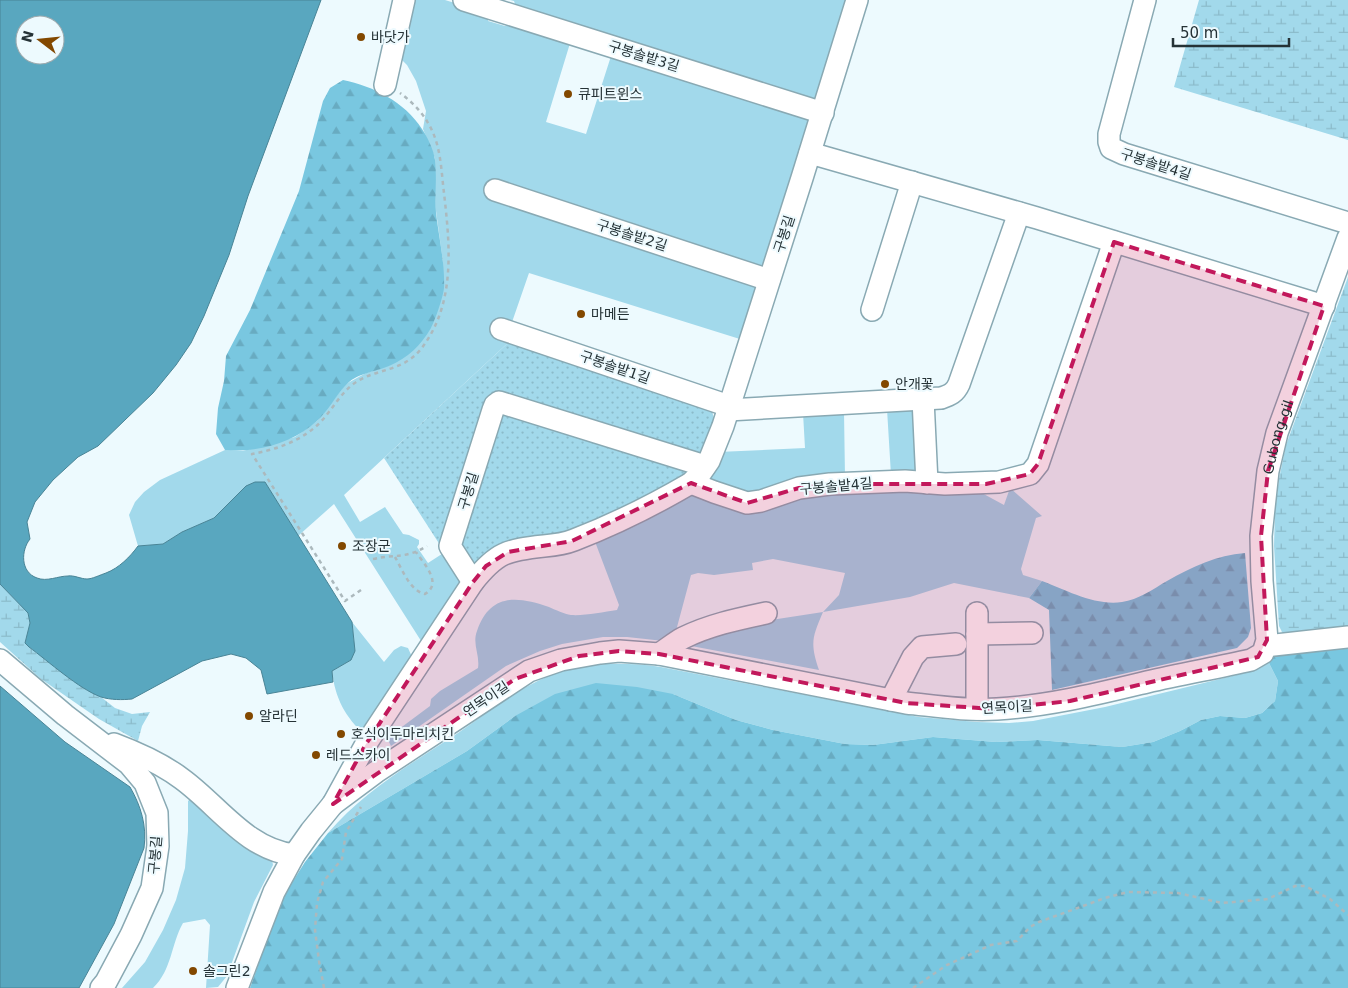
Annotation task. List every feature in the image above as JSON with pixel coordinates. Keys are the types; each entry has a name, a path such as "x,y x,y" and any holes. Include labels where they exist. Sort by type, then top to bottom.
{"street":[{"path":"385,85 404,0"},
{"name":"구봉솔밭3길","path":"464,0 823,113"},
{"name":"구봉길","path":"237,988 274,892 294,855 333,804 370,737 473,582 486,566 508,552 560,545 572,541 691,483 705,466 716,445 729,408 857,0"},
{"name":"구봉솔밭4길","path":"1145,0 1109,134 1111,148 1124,154 1348,223"},
{"path":"810,153 1019,213 1324,306"},
{"path":"872,310 912,182"},
{"name":"구봉솔밭2길","path":"495,190 769,280"},
{"path":"729,408 941,398 956,391 1019,213"},
{"name":"Gubong-gil","path":"1266,646 1267,630 1260,536 1268,471 1278,433 1348,238"},
{"name":"구봉솔밭4길","path":"691,483 747,503 761,501 799,488 830,484 905,481 970,484 999,482 1024,476 1034,470 1038,464 1114,242"},
{"name":"구봉솔밭1길","path":"501,329 729,408"},
{"path":"923,398 927,483"},
{"name":"구봉길","path":"473,582 450,546 493,410 499,402 705,466"},
{"path":"659,654 681,639 714,625 766,613"},
{"path":"977,613 977,709"},
{"path":"977,634 1032,633"},
{"path":"1266,646 1348,638"},
{"path":"891,700 913,657 922,647 956,644"},
{"name":"연목이길","path":"333,804 376,772 515,679 561,660 600,652 619,651 659,654 891,700 977,709 1032,706 1080,699 1251,660 1263,653 1266,646"},
{"name":"구봉길","path":"0,660 65,715 129,764 146,783 157,813 158,846 152,888 131,935 101,988"},
{"name":"구봉길","path":"93,736 137,753 167,768 184,780 231,823 253,840 281,854 294,855"}],"path":[{"path":"361,590 345,601 252,454 278,448 307,433 324,419 353,384 365,377 396,368 409,360 419,351 436,325 447,289 450,256 443,170 428,123 406,97 396,89 385,85"},
{"path":"373,559 395,557 416,552 427,546"},
{"path":"395,557 414,589 419,593 425,594 430,591 433,585 433,577 416,552"},
{"path":"324,988 315,930 317,903 323,882 342,859 346,832 362,803"},
{"path":"913,988 948,965 991,945 1017,941 1030,927 1039,922 1105,898 1128,892 1178,893 1222,903 1268,899 1295,886 1305,886 1330,899 1348,915"}],"highlighted area":[{"path":"1114,242 1324,306 1268,471 1261,536 1267,640 1258,657 1070,701 994,709 906,703 659,654 619,651 579,656 515,679 333,804 366,744 473,582 486,566 508,552 572,541 691,483 747,503 799,488 830,484 986,484 1030,474 1038,464"}],"green space":[{"path":"409,0 445,0 490,14 488,21 505,26 514,22 571,40 546,122 586,134 612,53 808,114 812,123 757,283 743,340 529,273 511,325 510,341 344,495 360,522 385,507 403,534 419,540 417,547 428,563 445,552 460,578 461,584 423,644 334,504 298,536 265,482 228,504 214,518 182,532 163,544 138,546 129,515 135,502 144,492 160,480 225,450 243,451 295,437 317,421 346,384 366,373 390,365 443,262 436,211 435,158 423,129 426,111 416,81 407,65 397,55"},
{"path":"510,0 849,0 819,100 811,103 517,10 514,1"},
{"path":"1199,0 1348,0 1348,140 1174,87"},
{"path":"343,80 366,86 397,103 415,119 430,144 435,160 436,213 444,269 444,288 441,303 431,328 413,350 396,363 349,382 321,417 307,429 286,441 274,445 250,450 225,450 216,434 226,356 250,310 299,191 323,101 330,88"},
{"path":"1348,277 1348,632 1283,634 1279,626 1274,546 1275,512 1279,479 1286,445"},
{"path":"510,341 711,408 716,425 691,474 615,515 479,565 471,563 458,544 440,545 384,458"},
{"path":"909,407 917,415 919,466 912,474 891,475 887,409"},
{"path":"844,412 845,477 748,497 713,484 709,473 718,452 805,448 803,413"},
{"path":"1010,488 1042,516 1036,518 1021,569 1023,575 1042,581 1029,598 954,583 910,597 823,612 839,595 845,573 773,559 752,563 753,570 714,575 698,573 691,575 673,642 627,637 603,637 562,644 540,651 506,666 391,746 387,738 430,706 431,699 440,691 478,668 475,640 477,631 489,610 497,604 506,601 526,601 571,615 617,610 619,605 594,539 683,494 796,496 836,491 980,492 1004,505"},
{"path":"1245,553 1251,628 1248,637 1237,648 1052,690 1049,610 1029,598 1042,581 1071,593 1101,602 1122,602 1140,597 1176,576 1205,563 1225,556"},
{"path":"0,584 28,613 30,623 25,643 29,647 85,689 101,697 115,708 132,714 150,712 142,726 138,741 99,719 41,679 0,642"},
{"path":"823,612 816,628 813,647 819,670 686,645 771,620"},
{"path":"352,622 384,662 394,650 401,646 408,648 413,659 365,735 342,706 333,681 332,671 351,660 354,640"},
{"path":"1348,641 1348,988 250,988 273,923 288,889 305,862 328,833 467,751 515,716 555,694 596,683 637,687 673,694 736,720 773,730 845,744 873,745 933,737 996,742 1038,740 1122,747 1153,742 1201,720 1220,716 1245,718 1262,713 1275,701 1278,681 1269,663 1278,648"},
{"path":"1269,663 1278,681 1275,701 1262,713 1245,718 1220,716 1201,720 1153,742 1122,747 1038,740 996,742 933,737 873,745 845,744 773,730 736,720 673,694 515,716 467,751 328,833 357,804 389,778 511,696 539,680 581,667 616,664 661,667 919,717 1009,723 1033,721 1105,707 1257,670"},
{"path":"191,798 272,860 273,865 254,902 227,976 218,987 206,988 210,925 205,919 183,923 168,965 153,988 122,988 145,962 163,930 176,900 185,868 188,801"}],"shaded area":[{"path":"0,0 321,0 248,196 229,255 191,343 153,393 98,446 78,457 53,480 35,502 27,522 30,539 25,549 24,560 27,571 37,578 49,579 70,576 85,579 94,578 120,565 138,546 163,544 182,532 214,518 246,486 255,482 265,482 352,622 355,651 351,660 332,671 333,682 267,694 261,670 246,658 231,654 202,661 132,699 116,700 92,693 29,647 25,643 30,623 28,613 0,584"},
{"path":"0,686 65,742 130,787 142,816 145,832 144,848 114,924 79,988 0,988"}],"place":[{"name":"바닷가","path":"361,37"},
{"name":"큐피트윈스","path":"568,94"},
{"name":"마메든","path":"581,314"},
{"name":"안개꽃","path":"885,384"},
{"name":"조장군","path":"342,546"},
{"name":"알라딘","path":"249,716"},
{"name":"호식이두마리치킨","path":"341,734"},
{"name":"레드스카이","path":"316,755"},
{"name":"솔그린2","path":"193,971"}]}
